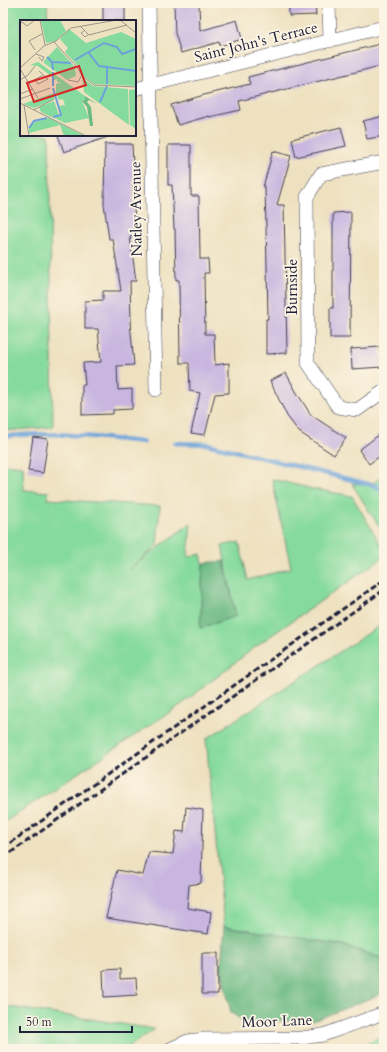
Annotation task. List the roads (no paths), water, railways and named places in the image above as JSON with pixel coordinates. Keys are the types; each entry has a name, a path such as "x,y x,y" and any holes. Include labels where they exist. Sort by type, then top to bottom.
{"street":[{"name":"Natley Avenue","path":"149,3 156,390"},
{"path":"329,3 330,41"},
{"name":"Saint John's Terrace","path":"136,89 384,27"},
{"name":"Burnside","path":"384,162 321,174 307,197 307,205 308,363 338,407 357,410 384,392"},
{"name":"Moor Lane","path":"170,1049 188,1041 204,1039 302,1038 323,1035 384,1013"}],"waterway":[{"path":"3,437 56,434 144,442"},
{"path":"175,443 207,444 376,486 384,492"}],"railway":[{"path":"3,848 384,580"},
{"path":"3,858 384,590"}]}
